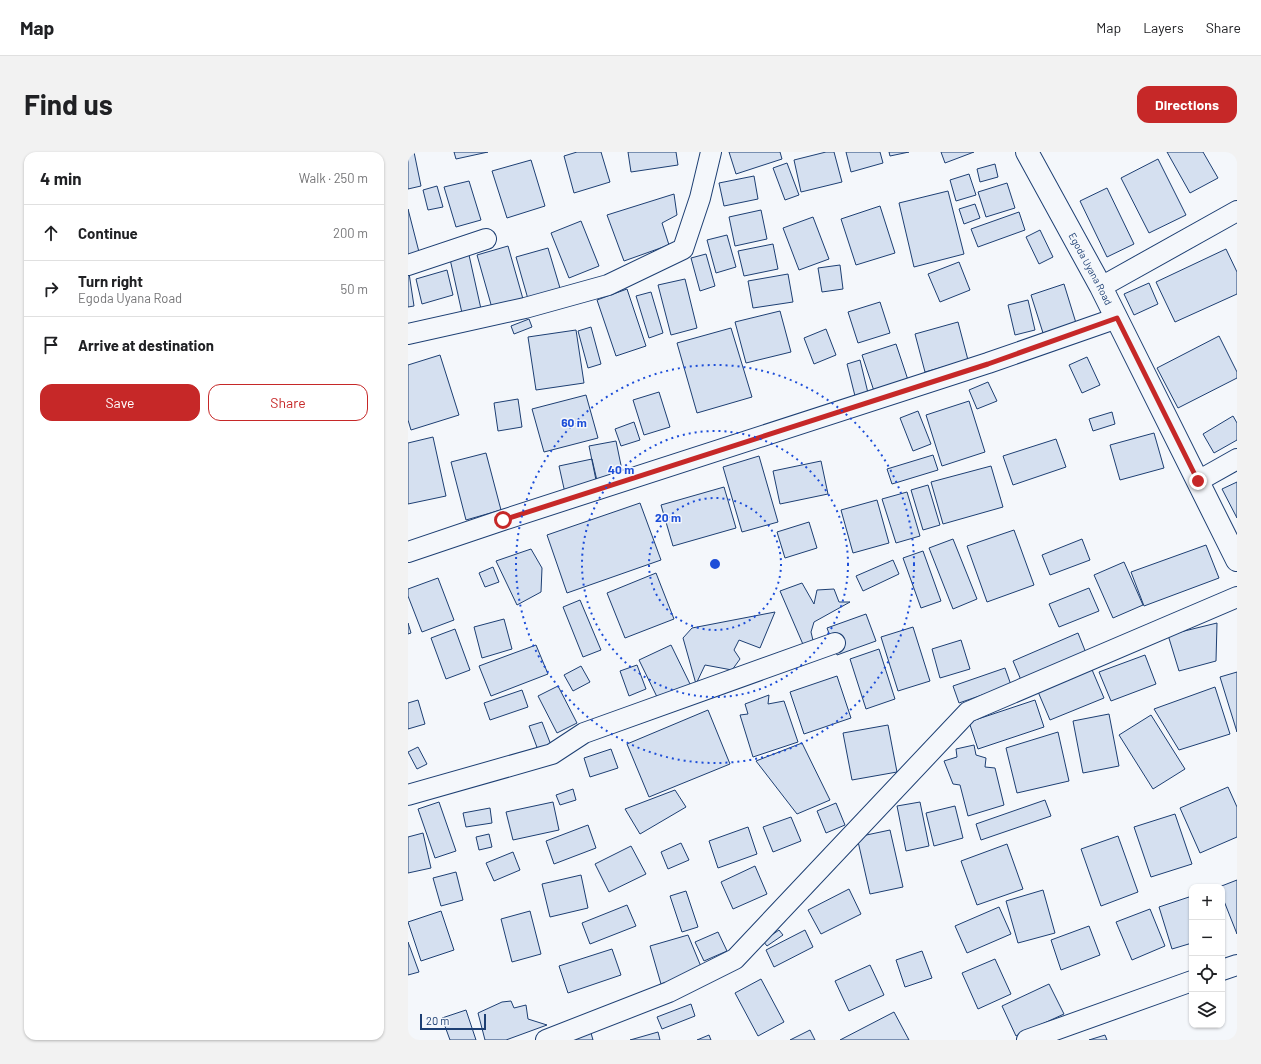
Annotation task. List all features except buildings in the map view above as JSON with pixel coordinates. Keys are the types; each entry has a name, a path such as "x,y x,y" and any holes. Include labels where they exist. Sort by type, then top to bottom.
{"main road":[{"name":"Egoda Uyana Road","path":"1027,152 1101,286 1237,560"}],"street":[{"path":"408,334 525,308 608,285 683,249 700,198 711,152"},
{"path":"1101,286 1237,211"},
{"path":"408,265 486,239"},
{"path":"408,552 511,517 988,364 1117,318"},
{"path":"1198,481 1237,459"},
{"path":"546,1040 669,992 735,959 968,712 1237,597"},
{"path":"408,795 552,754 584,733 835,643"},
{"path":"1225,969 1237,964"},
{"path":"1027,1040 1189,982"}],"route":[{"path":"503,520 988,364 1117,318 1198,481"}]}
